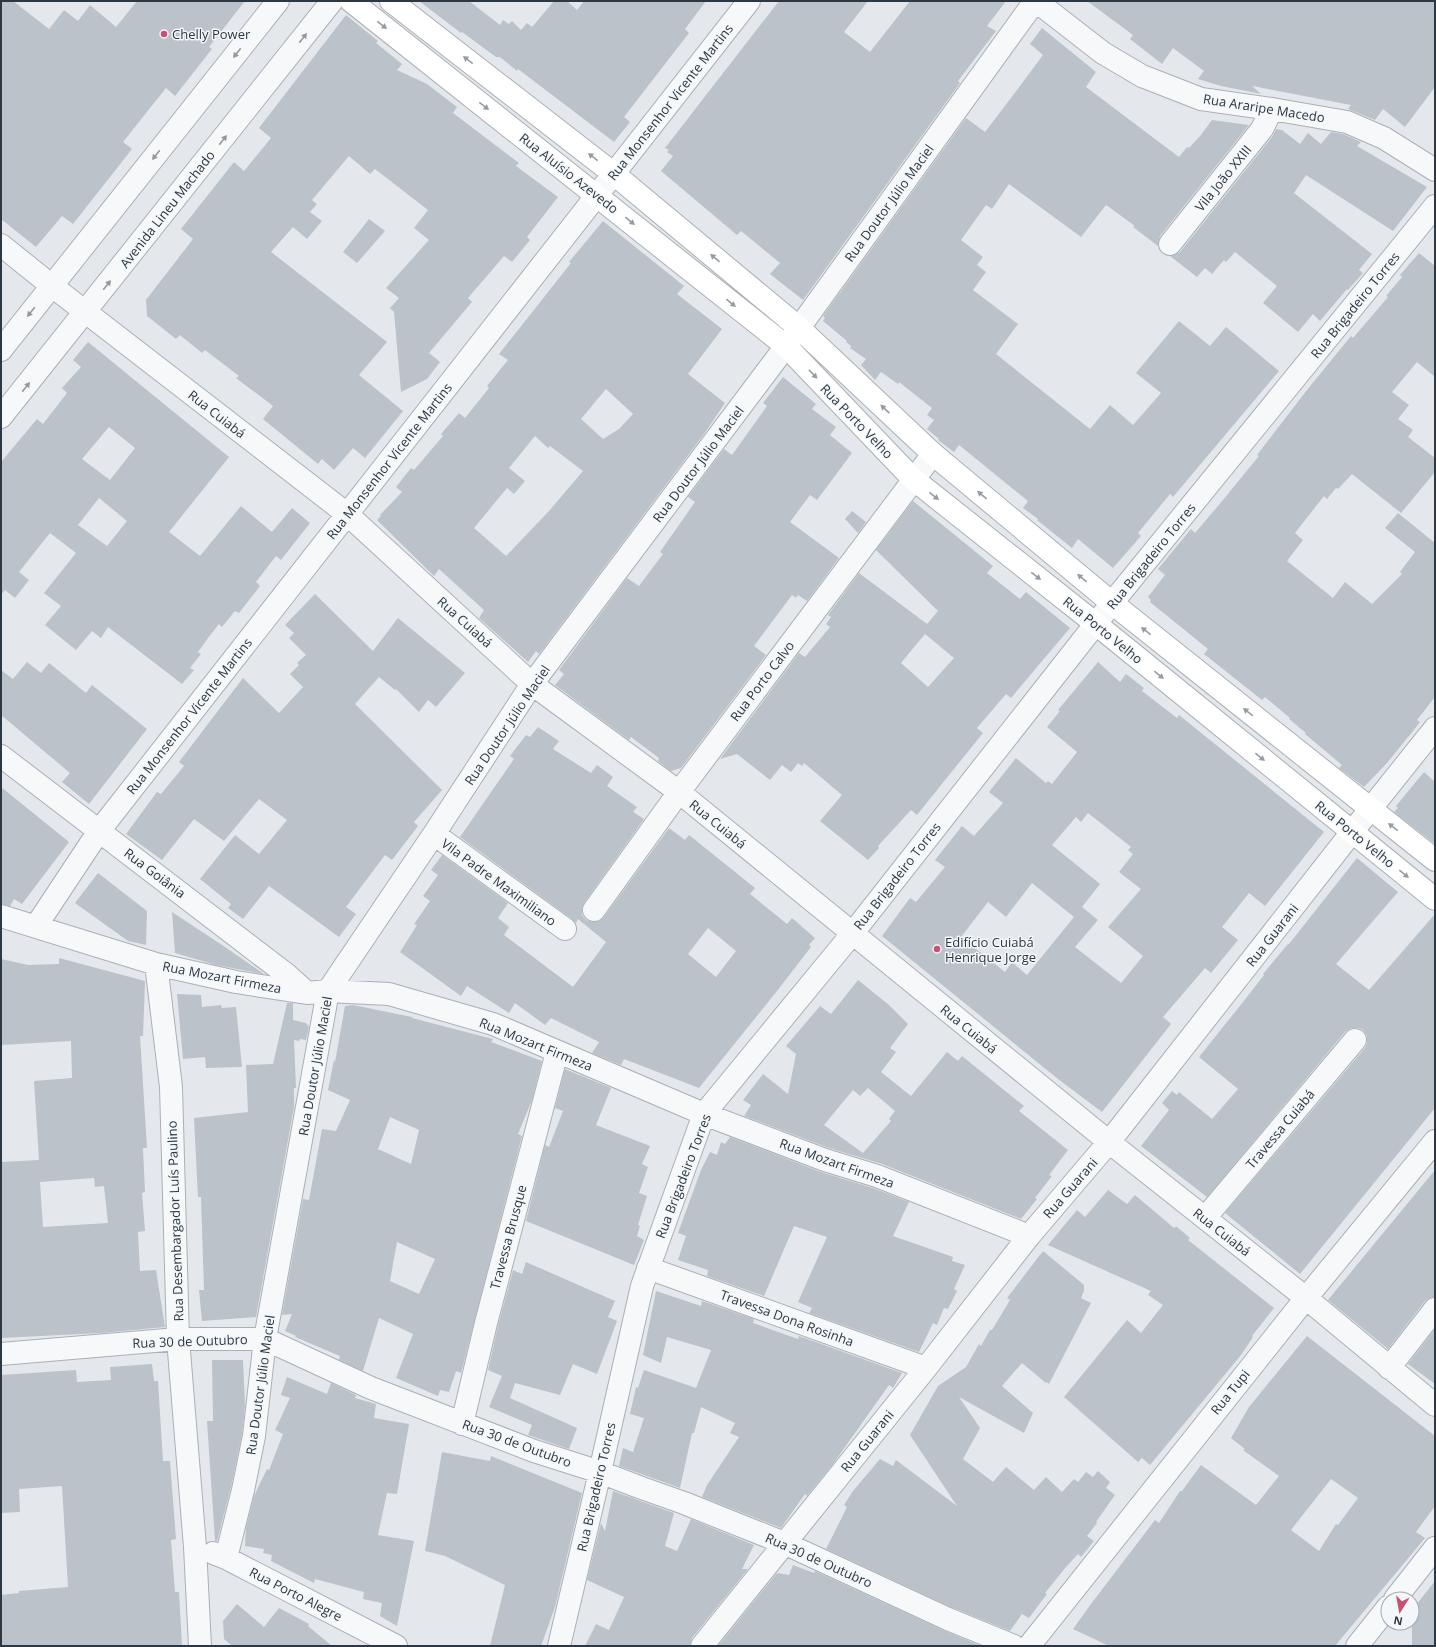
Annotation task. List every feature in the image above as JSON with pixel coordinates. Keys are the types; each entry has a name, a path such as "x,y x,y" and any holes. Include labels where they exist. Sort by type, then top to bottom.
{"main road":[{"name":"Rua Aluísio Azevedo","path":"351,1 786,346"},
{"name":"Rua Aluísio Azevedo","path":"391,1 614,174 798,327"},
{"name":"Rua Porto Velho","path":"798,327 933,454 1112,603 1435,860"},
{"name":"Rua Porto Velho","path":"786,346 913,479 1096,624 1435,899"}],"street":[{"path":"1,350 278,1"},
{"name":"Avenida Lineu Machado","path":"1,417 332,1"},
{"name":"Rua Monsenhor Vicente Martins","path":"36,926 99,831 749,1"},
{"name":"Rua Araripe Macedo","path":"1036,1 1104,53 1142,76 1200,99 1272,109 1347,122 1384,138 1435,170"},
{"name":"Rua Doutor Júlio Maciel","path":"226,1558 243,1490 254,1436 265,1339 318,992 434,834 532,684 786,346 798,327 1036,1"},
{"name":"Vila João XXIII","path":"1170,244 1262,129 1272,109"},
{"name":"Rua Brigadeiro Torres","path":"559,1646 642,1286 704,1114 852,934 1112,603 1435,206"},
{"name":"Rua Cuiabá","path":"1,245 347,514 532,684 679,792 1109,1142 1306,1298 1435,1405"},
{"name":"Rua Porto Calvo","path":"594,910 679,792 933,454"},
{"name":"Rua Guarani","path":"702,1646 926,1368 1029,1236 1109,1142 1435,728"},
{"name":"Rua Goiânia","path":"1,756 286,974 318,992"},
{"name":"Vila Padre Maximiliano","path":"434,834 564,929"},
{"name":"Rua Mozart Firmeza","path":"1,916 156,964 236,982 318,992 389,994 493,1024 704,1114 825,1160 877,1176 1029,1236"},
{"name":"Rua Desembargador Luís Paulino","path":"156,964 170,1087 178,1339 195,1547 200,1646"},
{"name":"Travessa Cuiabá","path":"1205,1218 1355,1040"},
{"name":"Travessa Brusque","path":"462,1424 486,1323 557,1052"},
{"name":"Rua Tupi","path":"1028,1646 1306,1298 1435,1141"},
{"name":"Travessa Dona Rosinha","path":"648,1268 926,1368"},
{"path":"1389,1368 1435,1309"},
{"name":"Rua 30 de Outubro","path":"1,1354 178,1339 265,1339 371,1388 462,1424 534,1451 600,1472 639,1488 684,1503 784,1543 948,1618 1014,1646"},
{"name":"Rua Porto Alegre","path":"195,1547 226,1558 396,1646"},
{"path":"1400,1591 1435,1548"},
{"path":"1357,1646 1380,1617"}],"building":[{"path":"1,1 13,1 49,29 64,10 78,21 90,5 116,27 137,1 245,1 209,47 212,49 175,96 166,88 123,142 132,149 73,224 62,216 36,247 1,219"},
{"path":"419,1 469,1 500,25 503,20 509,24 512,21 521,30 527,23 532,27 554,1 567,1 577,10 584,1 706,1 685,29 689,33 624,117 630,122 614,142 518,69 517,71 500,57 496,57 462,32 461,33"},
{"path":"779,1 868,1 844,32 870,52 910,1 1006,1 987,26 996,31 958,81 960,83 803,300 770,274 780,263 741,231 737,235 661,171 673,156 667,152 669,150 665,148"},
{"path":"1087,1 1435,1 1435,87 1405,127 1383,109 1375,120 1348,109 1351,105 1252,86 1261,94 1221,86 1198,79 1204,71 1173,48 1162,64 1130,39 1133,35"},
{"path":"346,15 378,41 376,43 402,64 397,70 427,84 457,107 453,113 519,163 516,166 558,197 527,237 530,240 512,262 504,256 468,298 472,302 429,353 440,362 427,379 401,392 394,312 390,308 399,298 386,288 429,240 414,228 428,210 375,169 370,174 349,156 312,200 317,204 310,212 322,221 307,239 293,227 271,252 387,342 359,375 403,411 365,458 353,448 334,470 322,459 318,464 263,419 273,406 236,378 239,376 205,350 202,353 180,335 176,339 147,316 146,300 193,239 181,229 234,162 244,171 271,138 259,128"},
{"path":"1042,28 1096,72 1086,87 1179,157 1187,147 1189,148 1201,135 1212,120 1249,125 1160,236 1158,246 1133,227 1135,226 1106,205 1081,237 1009,184 992,209 986,205 961,240 983,257 977,265 986,272 973,290 1018,324 996,354 1090,429 1110,405 1133,425 1161,393 1136,373 1179,321 1210,346 1226,327 1279,371 1173,497 1170,494 1138,533 1141,536 1113,568 1078,539 1072,548 1023,508 1028,501 959,445 954,452 938,440 939,439 927,429 934,420 927,415 932,408 899,382 898,384 881,372 875,380 861,365 866,359 850,348 851,346 846,342 847,341 823,321 825,318 823,316 966,118 985,132 1017,90 1043,55 1030,44"},
{"path":"1276,129 1282,130 1300,144 1308,133 1321,144 1331,132 1343,134 1361,142 1357,146 1427,187 1393,231 1306,175 1294,193 1372,254 1359,270 1363,273 1348,290 1347,289 1320,321 1313,314 1298,332 1263,303 1277,286 1235,252 1226,262 1224,260 1212,274 1205,268 1197,277 1170,256 1180,252 1272,137"},
{"path":"369,219 385,231 357,263 343,252"},
{"path":"603,221 684,286 677,294 722,329 688,374 725,403 704,434 539,654 536,651 528,662 479,618 484,610 439,569 434,576 377,520 402,492 396,487 411,468 414,470 443,436 441,434 459,413 465,418 489,388 487,386 508,360 499,354 571,263 569,262","holes":["606,389 633,414 619,429 603,439 581,419","535,436 548,448 550,446 583,471 549,511 506,556 474,528 507,488 514,494 525,481 509,468"]},
{"path":"1419,253 1435,266 1435,377 1417,362 1392,392 1409,405 1398,419 1413,430 1408,437 1435,458 1435,472 1401,513 1352,474 1338,489 1336,488 1327,499 1324,496 1295,533 1303,540 1287,561 1333,598 1345,582 1372,604 1402,574 1400,572 1415,552 1385,528 1398,513 1435,543 1435,697 1417,720 1420,722 1413,731 1387,763 1364,787 1339,768 1342,765 1305,734 1306,733 1289,719 1290,718 1265,697 1262,700 1204,654 1208,649 1150,602 1151,600 1148,597 1165,575 1158,569 1191,529 1195,533 1218,506 1259,456 1257,455 1307,390 1351,336 1353,338 1388,297 1386,296 1402,277 1400,275"},
{"path":"88,342 229,457 169,532 200,556 241,506 272,532 292,508 310,523 281,560 276,556 256,582 260,586 239,613 235,611 222,627 219,624 198,652 201,654 190,668 194,670 182,684 108,627 101,638 92,631 76,650 45,625 61,606 44,593 76,553 50,533 19,572 29,580 15,598 5,590 1,595 1,462 37,419 43,424 67,393 62,388 81,367 73,360","holes":["109,427 135,448 110,480 82,459","99,498 127,521 107,546 78,525"]},
{"path":"783,377 816,404 812,409 836,427 830,435 852,453 817,500 810,495 790,522 839,558 807,601 798,595 796,598 792,595 754,646 766,655 681,768 671,771 658,761 659,758 631,737 629,740 555,685 564,674 559,670 627,578 639,586 663,554 660,552 695,502 688,497 724,449 732,455 767,406 763,403"},
{"path":"913,501 993,566 987,573 1020,599 1026,592 1070,628 1011,698 1006,694 977,728 983,733 917,815 911,810 878,846 879,848 868,860 820,821 842,795 804,763 802,766 798,763 791,772 782,765 770,780 737,754 720,759 799,653 805,657 830,627 826,624 831,617 828,615 859,573 927,624 938,611 876,550","holes":["925,634 954,658 928,687 901,663"]},
{"path":"852,511 866,522 858,533 845,519"},
{"path":"315,594 373,651 398,618 465,673 436,707 428,700 419,712 396,689 395,690 379,677 355,704 442,790 414,822 418,826 392,860 385,855 346,907 356,914 339,937 269,886 243,919 228,908 231,904 200,879 235,835 259,854 287,820 259,799 224,841 194,819 162,860 126,834 157,792 161,794 184,766 179,762 243,678 279,713 303,687 290,674 299,665 297,663 306,655 289,638 294,633 285,625"},
{"path":"27,662 41,673 49,663 86,693 92,685 147,729 89,804 62,782 70,773 1,715 1,670 13,679"},
{"path":"1098,662 1120,682 1126,674 1144,688 1142,691 1177,718 1179,715 1324,832 1265,906 1249,893 1222,927 1238,940 1211,973 1205,968 1163,1017 1171,1024 1102,1112 1058,1079 882,936 910,898 916,902 945,867 935,860 962,826 974,836 1003,803 989,792 1016,758 1046,783 1048,781 1052,784 1077,752 1047,727 1060,711 1058,710","holes":["1088,813 1131,847 1128,850 1133,854 1119,872 1141,889 1108,927 1143,956 1121,983 1075,947 1098,920 1082,907 1100,884 1052,845 1076,817 1081,822","1032,883 1074,917 1027,975 1012,962 1005,972 961,937 988,902 1006,917"]},
{"path":"538,727 559,741 553,749 591,773 597,765 613,777 607,786 637,807 633,812 644,819 584,903 582,915 586,920 593,922 599,921 604,917 669,828 685,840 689,835 755,888 750,894 787,924 792,918 815,938 809,945 811,947 777,991 699,1088 624,1059 621,1065 592,1053 599,1042 551,1018 545,1025 515,1003 509,1013 467,986 461,996 400,952 417,925 414,924 430,901 423,896 438,875 431,870 442,855 508,903 498,918 509,927 504,935 573,987 606,942 578,919 576,923 460,837 514,759 510,756 526,735 530,737","holes":["708,928 736,951 716,977 688,954"]},
{"path":"1424,772 1435,782 1435,844 1394,812 1398,808 1396,806"},
{"path":"1,787 69,842 22,904 14,899 10,906 1,904"},
{"path":"1357,858 1398,892 1336,964 1369,990 1435,914 1435,1108 1300,1274 1225,1213 1365,1048 1367,1036 1363,1030 1351,1028 1345,1032 1207,1197 1141,1146 1169,1110 1162,1103 1172,1091 1177,1095 1179,1092 1212,1119 1238,1089 1199,1057 1264,975 1263,974 1289,944"},
{"path":"98,873 147,911 146,945 128,941 75,903"},
{"path":"172,912 264,974 216,965 175,953"},
{"path":"59,958 145,981 143,1036 140,1036 147,1148 143,1148 145,1192 142,1193 145,1231 138,1232 140,1271 156,1270 165,1327 101,1333 1,1338 1,1162 39,1160 34,1081 72,1078 71,1041 1,1045 1,959 28,965 59,964","holes":["94,1178 95,1187 104,1186 108,1223 43,1227 40,1182"]},
{"path":"858,980 889,1005 908,1024 890,1048 896,1052 881,1072 911,1096 947,1052 958,1061 962,1056 1024,1106 1019,1111 1068,1150 1049,1175 1052,1176 1035,1198 1037,1199 1021,1219 882,1164 829,1148 744,1116 751,1105 743,1100 763,1074 788,1094 796,1054 786,1046 820,1006 831,1014","holes":["868,1088 895,1111 889,1119 891,1121 863,1153 824,1125 853,1090 860,1096"]},
{"path":"177,994 201,995 202,1007 221,1005 222,1008 236,1007 242,1067 206,1068 205,1057 183,1059"},
{"path":"287,1003 293,1003 293,1020 306,1023 309,1027 306,1040 294,1040 296,1088 294,1088 294,1107 256,1317 202,1321 199,1290 204,1290 201,1197 198,1197 194,1118 248,1112 246,1065 273,1064"},
{"path":"353,1005 412,1017 493,1039 491,1042 542,1061 532,1100 518,1134 522,1136 461,1373 456,1371 449,1392 440,1390 438,1396 396,1378 413,1334 379,1318 363,1371 339,1360 340,1356 295,1337 296,1336 285,1331 292,1314 282,1315 303,1199 309,1200 322,1129 336,1131 350,1100 328,1090 334,1060 335,1062 345,1006","holes":["390,1117 419,1130 411,1164 378,1149","397,1242 435,1259 419,1294 390,1281"]},
{"path":"565,1069 611,1088 596,1125 650,1146 642,1164 648,1167 639,1193 647,1196 638,1225 640,1226 637,1236 644,1240 634,1265 526,1221 545,1145 549,1147 563,1111 555,1108"},
{"path":"730,1137 821,1172 873,1188 909,1202 893,1236 953,1257 952,1261 965,1265 954,1289 957,1291 948,1309 944,1308 937,1325 933,1323 919,1352 809,1313 812,1308 798,1302 827,1237 794,1226 764,1296 707,1276 708,1270 678,1260 686,1236 678,1233 701,1170 710,1152 717,1155 721,1142 725,1144"},
{"path":"1435,1170 1435,1297 1425,1301 1388,1349 1328,1300"},
{"path":"1108,1190 1127,1204 1135,1195 1174,1228 1176,1226 1190,1238 1188,1240 1274,1308 1252,1336 1253,1337 1241,1355 1150,1465 1142,1458 1138,1462 1064,1397 1127,1320 1141,1333 1163,1305 1148,1295 1151,1291 1048,1245 1077,1210 1085,1217"},
{"path":"1043,1251 1084,1285 1084,1291 1081,1298 1091,1303 1049,1384 1022,1363 1002,1386 1033,1413 1024,1433 959,1397 980,1428 963,1459 993,1482 1006,1467 1034,1490 1046,1477 1062,1492 1074,1479 1078,1482 1086,1472 1093,1477 1098,1471 1110,1482 1106,1488 1115,1495 1087,1536 1094,1541 1081,1557 1078,1554 1066,1567 1045,1593 1047,1594 1029,1618 1022,1614 1010,1631 953,1608 826,1549 847,1507 844,1505 853,1491 880,1459 893,1466 896,1460 957,1506 910,1435 938,1386 966,1367 979,1344 981,1346 1010,1300 1007,1298"},
{"path":"526,1262 615,1301 608,1317 617,1321 597,1374 573,1364 560,1395 515,1383 510,1398 577,1428 569,1449 528,1435 532,1425 489,1407 502,1376 488,1370 498,1326 513,1270 522,1274"},
{"path":"656,1291 701,1306 702,1301 754,1319 753,1323 798,1339 799,1336 902,1373 893,1388 889,1385 833,1464 807,1496 805,1494 781,1528 702,1497 707,1485 739,1437 730,1433 735,1423 701,1407 694,1433 692,1433 680,1488 619,1466 623,1448 633,1452 644,1418 630,1414 636,1387 638,1388 644,1370 696,1388 711,1350 667,1337 661,1363 643,1355"},
{"path":"1435,1329 1435,1384 1408,1364"},
{"path":"1307,1336 1435,1436 1435,1506 1416,1532 1425,1538 1335,1646 1109,1646 1073,1629 1155,1520 1159,1523 1180,1491 1182,1491 1201,1465 1256,1505 1279,1476 1243,1450 1245,1449 1231,1438 1249,1407","holes":["1331,1479 1358,1498 1338,1525 1336,1524 1319,1551 1291,1530"]},
{"path":"212,1360 243,1360 245,1406 242,1434 231,1487 217,1541 215,1541 207,1421 213,1421"},
{"path":"152,1364 154,1381 158,1381 163,1461 170,1461 176,1539 171,1540 175,1592 179,1592 182,1646 1,1646 1,1595 19,1593 19,1591 68,1587 62,1486 19,1489 20,1512 1,1513 1,1375 76,1370 77,1382 111,1380 110,1367"},
{"path":"287,1377 327,1394 331,1383 356,1395 355,1398 376,1404 374,1418 409,1424 397,1494 387,1493 378,1535 414,1541 397,1626 380,1616 382,1603 363,1599 364,1592 315,1579 314,1583 271,1561 272,1555 263,1553 264,1549 245,1546 246,1528 254,1496 267,1469 269,1470 283,1434 275,1430 290,1398 281,1395"},
{"path":"442,1452 490,1461 491,1456 582,1493 555,1607 541,1646 490,1646 505,1585 445,1556 425,1551"},
{"path":"613,1491 674,1513 665,1546 677,1551 691,1519 754,1545 742,1569 748,1569 692,1638 690,1646 585,1646 596,1624 609,1630 624,1597 587,1580 601,1523 605,1531"},
{"path":"793,1565 814,1573 815,1571 981,1646 718,1646 777,1573 789,1575"},
{"path":"1435,1581 1435,1646 1412,1646 1412,1631 1420,1631 1420,1600"},
{"path":"237,1604 264,1627 279,1608 309,1624 308,1626 332,1646 232,1646 224,1639 223,1621"}],"place":[{"name":"Chelly Power","path":"164,34"},
{"name":"Edifício Cuiabá Henrique Jorge","path":"937,949"}]}
